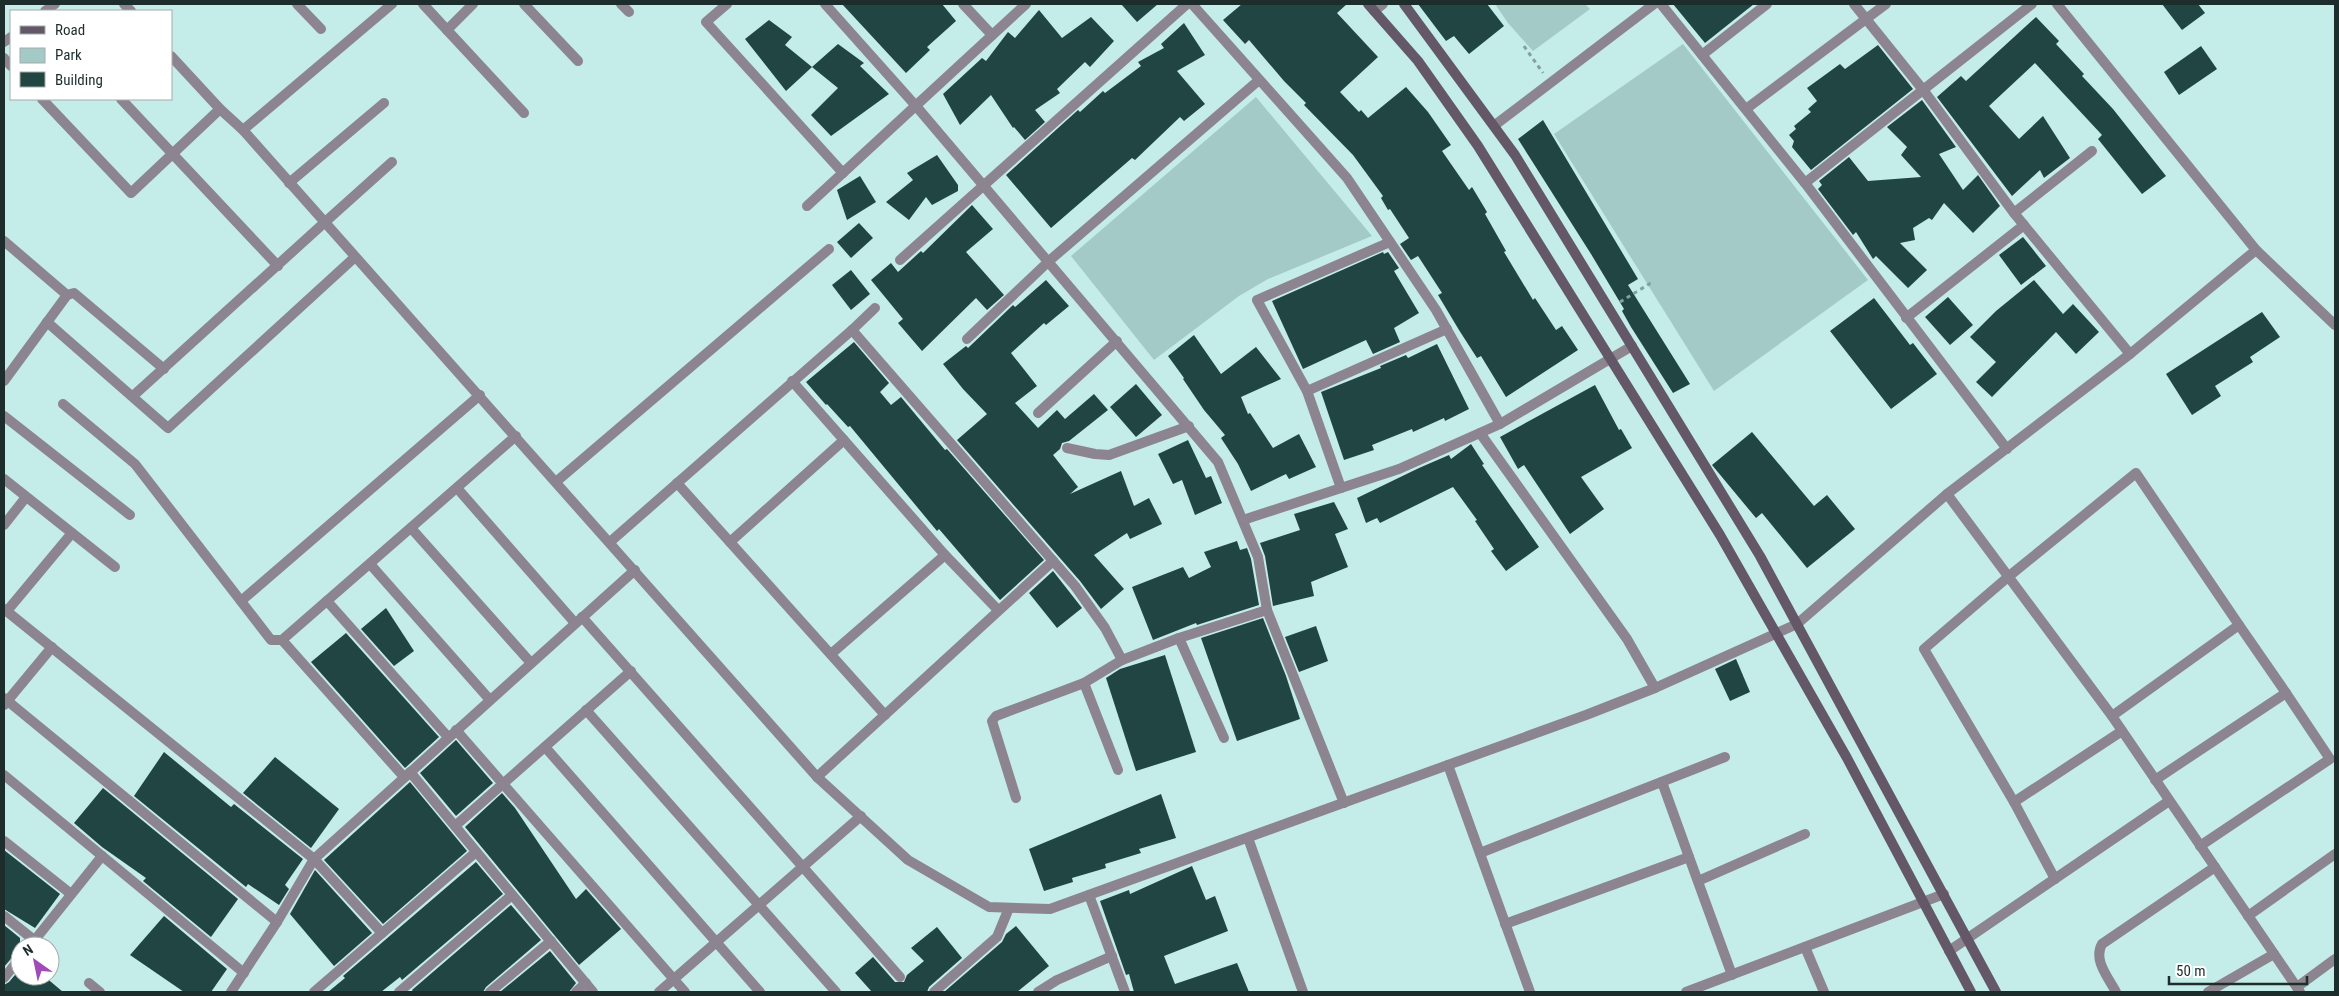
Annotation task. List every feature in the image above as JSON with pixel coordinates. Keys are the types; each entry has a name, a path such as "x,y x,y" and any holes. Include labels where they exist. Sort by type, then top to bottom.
{"street":[{"path":"297,4 321,29"},
{"path":"243,130 392,4"},
{"path":"423,4 524,113"},
{"path":"447,30 472,4"},
{"path":"524,4 578,60"},
{"path":"621,4 629,12"},
{"path":"727,4 706,22 843,173"},
{"path":"824,4 916,106 1218,462 1258,557 1266,610 1344,803"},
{"path":"963,4 992,35"},
{"path":"808,206 1026,4"},
{"path":"900,260 1187,4"},
{"path":"1192,4 1347,178 1447,329 1500,424"},
{"path":"1383,4 1371,7 1418,61 1478,146 1720,535 1847,758 1971,992"},
{"path":"1404,4 1496,125 1760,556 1996,992"},
{"path":"1496,125 1654,4"},
{"path":"1660,4 1805,183 1906,318 2008,448"},
{"path":"1702,55 1767,4"},
{"path":"1854,4 1924,91 2024,225 2130,354"},
{"path":"1746,109 1886,4"},
{"path":"1805,183 2032,4"},
{"path":"2057,4 2256,250 2335,325"},
{"path":"172,57 220,109 243,130 324,224 557,481 817,776 908,860 989,907 1050,909 1655,688 1797,624 1947,494 2130,354 2256,250"},
{"path":"967,339 1049,261 1259,80"},
{"path":"43,100 131,193 220,109"},
{"path":"122,100 278,266"},
{"path":"289,183 384,102"},
{"path":"2014,212 2092,151"},
{"path":"133,396 392,162"},
{"path":"1906,318 2024,225"},
{"path":"4,241 67,295"},
{"path":"1341,488 1307,392 1280,338 1257,300 1390,242"},
{"path":"557,481 829,249"},
{"path":"47,322 168,428 355,257"},
{"path":"4,381 67,295 74,293 164,368"},
{"path":"610,542 852,330 874,308"},
{"path":"1307,392 1447,329"},
{"path":"852,330 1075,586 1105,628 1122,660"},
{"path":"1038,413 1117,341"},
{"path":"1243,520 1399,469 1480,433 1500,424 1632,346"},
{"path":"792,381 945,556 998,610"},
{"path":"241,601 480,395"},
{"path":"63,404 135,464 271,640 282,640 516,436"},
{"path":"4,416 130,515"},
{"path":"1067,448 1109,455 1189,426"},
{"path":"1480,433 1627,639 1655,688"},
{"path":"730,542 844,440"},
{"path":"2055,878 2014,802 1924,649 2008,576 2136,473 2333,763 2200,846"},
{"path":"4,479 115,567"},
{"path":"677,483 885,715"},
{"path":"457,488 579,620 631,671 900,977"},
{"path":"1947,494 2112,716 2298,989 2335,959"},
{"path":"4,525 26,497"},
{"path":"411,528 531,663"},
{"path":"72,533 5,610 314,859 382,933"},
{"path":"831,654 945,556"},
{"path":"817,776 1053,561"},
{"path":"370,564 490,700"},
{"path":"231,992 277,922 314,859 635,570"},
{"path":"327,601 448,737"},
{"path":"1016,798 992,722 996,716 1002,712 1084,682 1122,660 1179,638 1266,610"},
{"path":"2112,716 2239,625"},
{"path":"1179,638 1224,738"},
{"path":"282,640 455,826 593,992"},
{"path":"52,647 5,701 277,922"},
{"path":"455,826 631,671"},
{"path":"1084,682 1118,770"},
{"path":"2156,780 2286,692"},
{"path":"586,710 836,992"},
{"path":"456,730 685,992"},
{"path":"2014,802 2122,731"},
{"path":"545,747 760,992"},
{"path":"1480,853 1725,757"},
{"path":"1448,765 1530,992"},
{"path":"4,775 244,973"},
{"path":"1662,782 1732,975"},
{"path":"1949,951 2169,801"},
{"path":"659,992 861,816"},
{"path":"1698,881 1805,834"},
{"path":"1248,838 1303,992"},
{"path":"4,841 71,894"},
{"path":"314,992 476,852"},
{"path":"2248,916 2335,854"},
{"path":"38,936 102,856"},
{"path":"1506,924 1689,857"},
{"path":"2116,992 2098,959 2098,951 2102,944 2215,867"},
{"path":"1686,992 1944,894"},
{"path":"399,992 512,895"},
{"path":"1089,895 1125,992"},
{"path":"934,992 997,937 1008,908"},
{"path":"4,916 25,936"},
{"path":"490,992 551,941"},
{"path":"1804,947 1824,992"},
{"path":"2208,992 2274,954"},
{"path":"1038,992 1057,980 1112,956"},
{"path":"89,983 100,992"},
{"path":"576,992 586,984"}],"path":[{"path":"1524,46 1550,84"},
{"path":"1609,308 1654,281"}],"green space":[{"path":"1495,4 1585,4 1590,9 1533,51 1508,23"},
{"path":"1683,44 1868,280 1714,391 1554,134"},
{"path":"1256,97 1372,236 1268,279 1239,296 1154,360 1071,256"}],"building":[{"path":"842,4 942,4 956,21 927,47 930,50 906,73"},
{"path":"1121,4 1158,4 1137,22"},
{"path":"1242,4 1347,4 1337,13 1378,57 1340,92 1359,112 1361,110 1368,118 1406,87 1428,112 1451,145 1442,151 1469,190 1472,187 1487,212 1485,214 1506,251 1504,252 1533,300 1535,298 1556,330 1562,326 1578,350 1506,397 1481,356 1477,358 1459,330 1438,295 1442,293 1418,256 1411,260 1400,244 1409,238 1390,209 1388,210 1381,198 1383,196 1353,155 1304,105 1306,103 1284,81 1249,40 1245,44 1223,20"},
{"path":"1418,4 1487,4 1504,26 1469,54 1454,36 1446,41"},
{"path":"1673,4 1754,4 1705,43"},
{"path":"2162,4 2198,4 2205,13 2182,30"},
{"path":"1039,10 1062,38 1091,17 1114,41 1090,67 1085,62 1057,89 1060,93 1035,110 1045,122 1025,140 1013,128 991,95 960,125 943,94 982,58 986,61 1008,32 1015,38"},
{"path":"2036,17 2059,41 2056,44 2084,74 2082,76 2113,109 2166,176 2142,194 2098,139 2102,135 2035,63 1989,106 2019,139 2043,116 2070,158 2044,178 2040,170 2012,196 1937,97 1961,76 1966,81"},
{"path":"769,20 792,37 785,45 812,67 786,91 745,39"},
{"path":"1184,23 1205,55 1177,71 1205,104 1184,121 1180,117 1135,160 1132,158 1051,228 1006,175 1078,110 1080,112 1103,91 1105,93 1141,66 1138,62 1164,48 1161,44"},
{"path":"838,44 864,63 860,66 889,94 831,136 811,115 838,88 812,67"},
{"path":"1878,45 1913,89 1811,170 1792,147 1794,141 1789,135 1796,129 1794,126 1811,112 1808,109 1817,101 1807,88 1840,64 1845,69"},
{"path":"2201,46 2217,69 2179,95 2164,72"},
{"path":"1922,100 1956,147 1939,154 1963,190 1978,175 2000,206 1973,233 1944,203 1932,220 1929,218 1913,228 1915,240 1900,243 1927,270 1908,288 1876,256 1873,259 1856,232 1853,235 1818,189 1822,185 1819,181 1849,157 1868,181 1921,177 1901,155 1907,147 1887,127"},
{"path":"1543,120 1638,279 1628,285 1690,384 1673,393 1631,327 1622,311 1624,309 1591,254 1518,139"},
{"path":"937,155 958,185 958,191 932,205 926,197 909,220 886,202 913,180 907,173"},
{"path":"860,176 876,202 847,220 837,190"},
{"path":"972,205 993,229 966,252 1004,295 987,310 976,298 922,351 898,323 903,319 871,280 891,263 898,272 921,251 923,253"},
{"path":"859,223 873,238 851,258 837,242"},
{"path":"2023,237 2046,266 2021,285 1999,255"},
{"path":"1383,252 1384,254 1388,252 1399,268 1394,271 1419,313 1394,328 1400,342 1373,354 1366,340 1303,369 1272,301"},
{"path":"851,270 870,294 851,310 832,285"},
{"path":"1046,280 1069,306 1046,325 1044,323 1011,353 1037,386 1015,403 1038,428 1057,410 1065,419 1094,394 1108,410 1069,441 1062,443 1060,449 1053,455 1078,487 1070,494 1121,471 1134,506 1149,498 1162,524 1130,539 1127,533 1094,555 1124,589 1101,609 1080,581 957,440 987,414 963,389 943,364 966,346 968,348 1013,305 1015,307"},
{"path":"2034,280 2063,314 2073,304 2099,332 2076,354 2056,332 1992,397 1976,382 1996,362 1970,337 1996,311"},
{"path":"1948,297 1973,325 1950,345 1925,317"},
{"path":"1874,298 1910,345 1913,343 1937,374 1891,409 1830,331"},
{"path":"2262,312 2280,337 2250,357 2253,362 2215,386 2221,396 2192,415 2166,374"},
{"path":"1194,335 1221,374 1256,347 1281,379 1241,397 1248,414 1250,413 1273,448 1299,434 1316,467 1289,479 1286,474 1251,491 1238,464 1221,438 1225,435 1204,410 1168,356"},
{"path":"854,342 889,383 880,392 891,405 901,397 945,450 947,449 1044,560 1000,600 939,529 937,531 850,426 848,427 826,405 806,382"},
{"path":"1437,344 1469,409 1445,421 1444,418 1413,432 1412,429 1372,445 1374,450 1344,460 1321,392 1381,368 1380,366 1406,355 1408,358"},
{"path":"1136,384 1162,415 1136,437 1110,407"},
{"path":"1595,385 1619,430 1621,429 1632,448 1581,477 1604,509 1570,534 1524,465 1518,469 1500,437"},
{"path":"1752,432 1814,506 1827,495 1855,529 1807,568 1762,513 1756,518 1712,465"},
{"path":"1188,440 1206,478 1211,476 1222,503 1195,515 1182,480 1173,484 1158,454"},
{"path":"1471,444 1484,464 1482,465 1539,547 1506,571 1491,551 1494,549 1475,521 1477,520 1453,487 1380,523 1377,518 1366,523 1357,498 1449,455 1451,459"},
{"path":"1334,502 1348,529 1335,534 1348,567 1311,582 1314,596 1273,606 1265,556 1260,543 1300,530 1294,514"},
{"path":"1237,541 1240,550 1247,548 1251,559 1259,605 1197,625 1196,623 1153,640 1132,587 1183,567 1189,578 1211,567 1204,552"},
{"path":"1053,571 1082,608 1057,628 1029,593"},
{"path":"386,608 414,651 394,666 361,629"},
{"path":"1263,618 1286,676 1300,719 1237,741 1201,638"},
{"path":"1316,626 1328,661 1299,672 1285,637"},
{"path":"346,633 439,737 405,768 311,662"},
{"path":"1165,655 1196,752 1136,771 1106,678 1120,669"},
{"path":"1736,659 1750,692 1730,701 1715,669"},
{"path":"456,740 493,783 456,816 420,773"},
{"path":"164,752 231,807 234,804 303,859 285,885 289,889 279,905 248,884 246,887 134,796"},
{"path":"275,757 339,809 311,848 243,793"},
{"path":"410,782 467,851 383,924 324,860"},
{"path":"103,788 238,899 211,937 143,881 146,878 102,847 74,823"},
{"path":"502,793 515,808 576,899 586,889 621,929 579,965 465,827"},
{"path":"1161,794 1176,838 1139,849 1141,853 1105,864 1106,868 1072,878 1073,882 1044,891 1029,849"},
{"path":"4,850 60,894 35,928 4,909"},
{"path":"476,862 503,894 402,980 400,977 381,992 328,992 345,978 343,976"},
{"path":"1192,866 1206,900 1215,896 1228,931 1164,956 1175,984 1237,963 1249,992 1134,992 1129,974 1126,975 1100,901 1129,890 1130,894"},
{"path":"315,870 372,933 334,966 290,914"},
{"path":"511,905 541,940 486,987 483,992 413,992 412,990"},
{"path":"164,916 227,969 211,992 184,992 130,955"},
{"path":"4,925 18,936 10,936 10,960 4,967"},
{"path":"1016,926 1049,966 1017,992 944,992 1002,942 1006,934"},
{"path":"937,927 962,958 929,987 927,992 872,992 855,973 873,957 895,982 904,982 907,975 924,961 911,948"},
{"path":"550,951 576,983 569,992 500,992"},
{"path":"10,981 10,986 56,986 63,992 4,992 4,985"}]}
